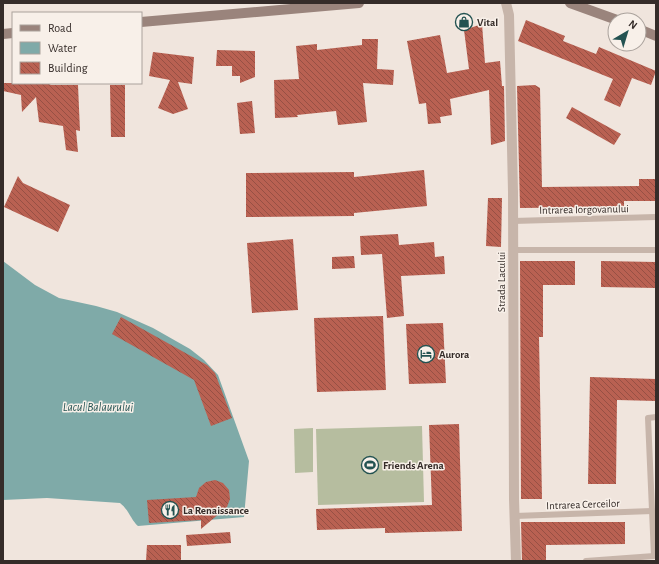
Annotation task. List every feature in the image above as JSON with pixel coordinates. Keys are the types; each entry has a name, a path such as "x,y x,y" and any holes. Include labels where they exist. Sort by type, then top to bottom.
{"main road":[{"path":"142,22 359,3"},
{"path":"570,3 607,16"}],"street":[{"name":"Strada Lacului","path":"506,3 509,15 513,221 516,561"}],"lane":[{"name":"Intrarea Iorgovanului","path":"513,221 656,217"},
{"path":"513,250 656,250"},
{"path":"586,561 654,556 648,418 656,417"},
{"name":"Intrarea Cerceilor","path":"515,516 652,511"}],"green space":[{"name":"Friends Arena","path":"422,426 424,502 318,505 316,429"},
{"path":"313,428 313,472 295,473 294,429"}],"water":[{"name":"Lacul Balaurului","path":"3,261 35,285 59,298 117,312 153,328 190,349 204,360 218,375 249,461 244,517 138,526 120,503 47,498 3,500"}],"building":[{"path":"526,20 565,36 563,41 596,54 599,47 607,50 607,52 611,52 656,71 651,85 632,78 620,107 604,100 613,79 518,41"},
{"path":"482,24 485,63 500,61 502,86 504,86 505,141 491,145 489,90 450,99 452,115 440,117 441,123 428,124 426,103 419,104 407,41 440,35 447,73 469,69 464,30"},
{"path":"362,39 378,39 377,69 394,70 393,85 363,83 367,122 338,125 336,111 297,115 298,117 275,118 274,80 299,79 296,46 317,44 317,50 362,45"},
{"path":"217,50 255,51 255,77 240,83 240,76 232,76 232,66 216,66"},
{"path":"153,52 194,57 192,84 178,82 188,109 173,114 158,108 170,80 149,76"},
{"path":"3,83 78,85 80,131 76,130 78,152 66,150 63,126 39,122 36,97 22,112 21,95 3,91"},
{"path":"110,85 125,85 125,137 111,137"},
{"path":"535,85 540,88 542,187 639,186 639,179 656,179 656,201 624,201 624,207 520,208 517,86"},
{"path":"252,101 255,133 240,134 237,103"},
{"path":"572,107 621,134 614,145 566,118"},
{"path":"424,170 427,206 354,213 354,216 246,217 246,173 354,172 354,177"},
{"path":"18,176 23,183 70,205 58,232 4,207"},
{"path":"488,198 502,198 501,247 486,246"},
{"path":"398,234 399,245 434,242 435,257 444,256 445,274 401,276 404,316 387,318 382,254 361,255 360,236"},
{"path":"293,239 298,310 252,313 247,243"},
{"path":"354,256 355,268 332,269 332,257"},
{"path":"520,261 575,261 575,285 543,285 543,337 539,337 542,499 521,499"},
{"path":"601,261 656,262 656,288 601,287"},
{"path":"383,316 386,390 317,392 314,318"},
{"path":"121,317 207,365 215,373 232,418 211,426 194,380 112,334"},
{"name":"Aurora","path":"443,323 446,383 409,384 406,324"},
{"path":"590,377 656,379 656,401 617,400 616,484 588,484"},
{"path":"459,424 462,531 385,533 385,528 317,530 316,509 432,505 429,425"},
{"path":"215,480 223,483 229,490 230,499 227,507 201,529 201,520 149,523 147,500 196,497 199,488 206,482"},
{"path":"521,522 625,522 625,544 546,545 546,561 522,561"},
{"path":"230,532 231,543 187,546 186,535"},
{"path":"147,545 181,545 181,561 146,561"}],"place":[{"name":"Vital","path":"464,22"},
{"name":"Aurora","path":"426,354"},
{"name":"Friends Arena","path":"370,465"},
{"name":"La Renaissance","path":"170,510"}]}
